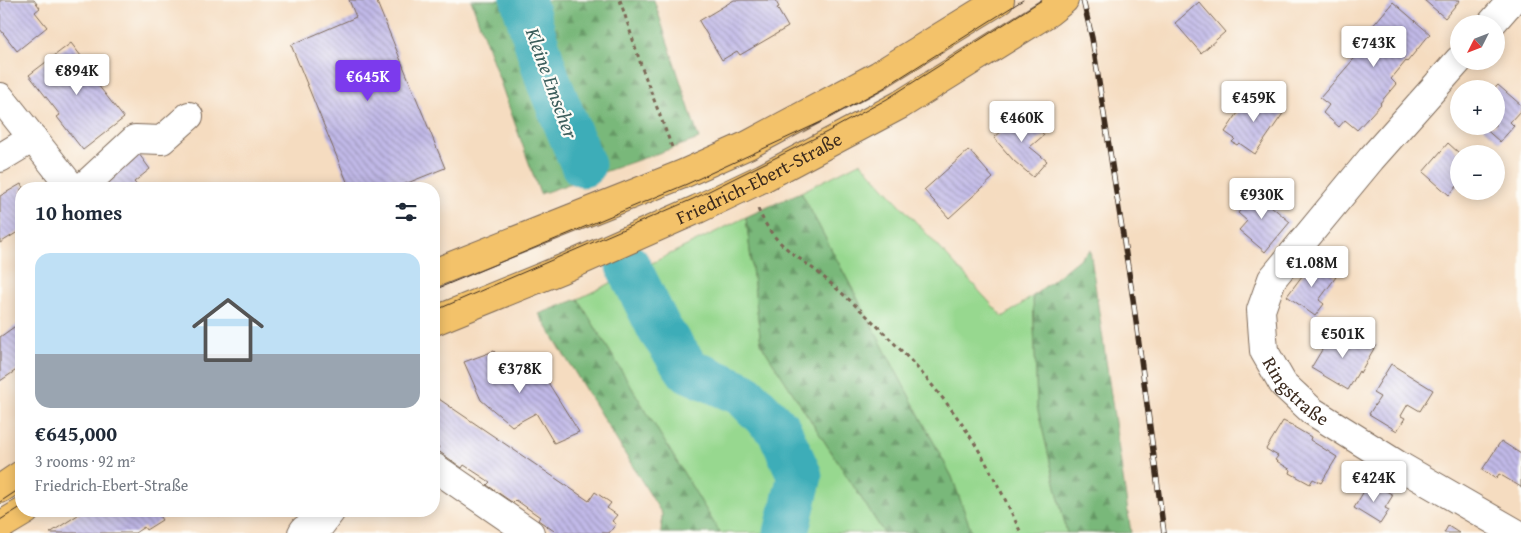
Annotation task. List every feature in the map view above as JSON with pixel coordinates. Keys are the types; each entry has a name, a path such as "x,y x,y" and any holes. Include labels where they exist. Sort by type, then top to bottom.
{"main road":[{"name":"Friedrich-Ebert-Straße","path":"440,271 683,174 748,145 879,75 1000,0"},
{"name":"Friedrich-Ebert-Straße","path":"440,319 598,253 763,178 900,106 1049,12 1064,0"},
{"path":"0,489 15,479"},
{"path":"0,526 15,517"}],"street":[{"path":"1499,15 1512,0"},
{"name":"Ringstraße","path":"1450,70 1371,159 1272,279 1261,310 1264,351 1283,384 1312,411 1398,465 1516,533"},
{"path":"0,96 68,182"},
{"path":"89,182 135,139 162,140 188,116"},
{"path":"0,158 33,138"},
{"path":"440,471 530,533"},
{"path":"302,533 304,530 319,527 326,517"}],"path":[{"path":"620,0 645,77 673,152"},
{"path":"756,205 765,225 777,241 818,273 888,337 944,400 955,414 988,469 1021,533"}],"green space":[{"path":"471,0 654,0 699,139 540,194"},
{"path":"861,162 1003,317 1033,296 1037,406 1067,533 972,533 952,477 801,192"},
{"path":"801,192 952,477 972,533 884,533 761,344 746,217"},
{"path":"746,217 761,344 884,533 720,533 578,299"},
{"path":"1090,250 1131,533 1067,533 1037,406 1033,296"},
{"path":"578,299 720,533 661,533 662,514 539,314"}],"building":[{"path":"0,0 34,0 40,8 35,12 47,27 17,51 0,29"},
{"path":"349,0 376,0 445,168 410,182 347,182 291,45 356,17"},
{"path":"734,0 775,0 779,7 777,8 788,27 740,55 737,51 722,60 699,21"},
{"path":"1424,0 1460,0 1445,18"},
{"path":"1199,2 1225,32 1201,53 1175,23"},
{"path":"1393,2 1430,34 1391,79 1396,84 1357,130 1345,120 1339,127 1323,113 1329,105 1320,98 1359,53 1354,48"},
{"path":"71,43 101,82 98,85 124,118 83,150 57,117 60,115 29,75"},
{"path":"1505,91 1521,105 1521,110 1510,122 1514,126 1500,142 1492,135 1505,135"},
{"path":"1256,92 1284,112 1255,154 1239,143 1237,145 1232,142 1235,139 1225,132 1244,104 1246,106"},
{"path":"1024,111 1044,135 1030,147 1047,161 1033,177 1014,161 994,138"},
{"path":"1448,143 1450,145 1449,195 1423,172"},
{"path":"136,150 150,169 134,182 106,182"},
{"path":"969,150 993,178 949,218 924,190"},
{"path":"1260,186 1277,199 1271,206 1290,222 1265,252 1239,230 1247,221 1238,213"},
{"path":"15,187 15,234 0,243 0,196"},
{"path":"1314,260 1336,277 1319,300 1324,304 1315,316 1287,296"},
{"path":"15,326 15,371 0,381 0,337"},
{"path":"1334,330 1357,344 1362,336 1376,345 1348,390 1311,368"},
{"path":"494,351 500,364 509,360 511,368 532,357 579,432 554,443 536,413 512,426 481,400 464,362"},
{"path":"1391,364 1433,390 1420,411 1408,404 1401,416 1405,418 1397,431 1369,414 1380,397 1373,393"},
{"path":"440,400 589,501 595,492 611,503 607,508 617,515 612,521 616,524 609,533 557,533 538,520 540,517 516,500 513,503 487,485 490,482 464,465 462,468 440,452"},
{"path":"1283,421 1311,437 1310,440 1337,457 1321,483 1313,479 1310,484 1290,473 1291,470 1275,460 1278,456 1266,449"},
{"path":"1501,441 1521,454 1521,487 1499,474 1496,479 1482,470"},
{"path":"1370,481 1393,495 1385,508 1389,510 1380,524 1354,508"},
{"path":"75,517 160,517 162,520 146,530 144,527 135,533 50,533"},
{"path":"1448,526 1459,533 1444,533"}],"waterway":[{"name":"Kleine Emscher","path":"523,0 549,83 583,165"},
{"name":"Kleine Emscher","path":"628,266 660,330 688,370 743,394 779,430 800,476 786,533"}],"tram line":[{"path":"440,287 687,184 821,122 882,89 1023,0"},
{"path":"440,308 693,199 827,132 887,99 1042,0"},
{"path":"0,502 15,492"},
{"path":"0,520 15,511"}],"railway":[{"path":"1083,0 1092,38 1133,299 1164,533"}]}
